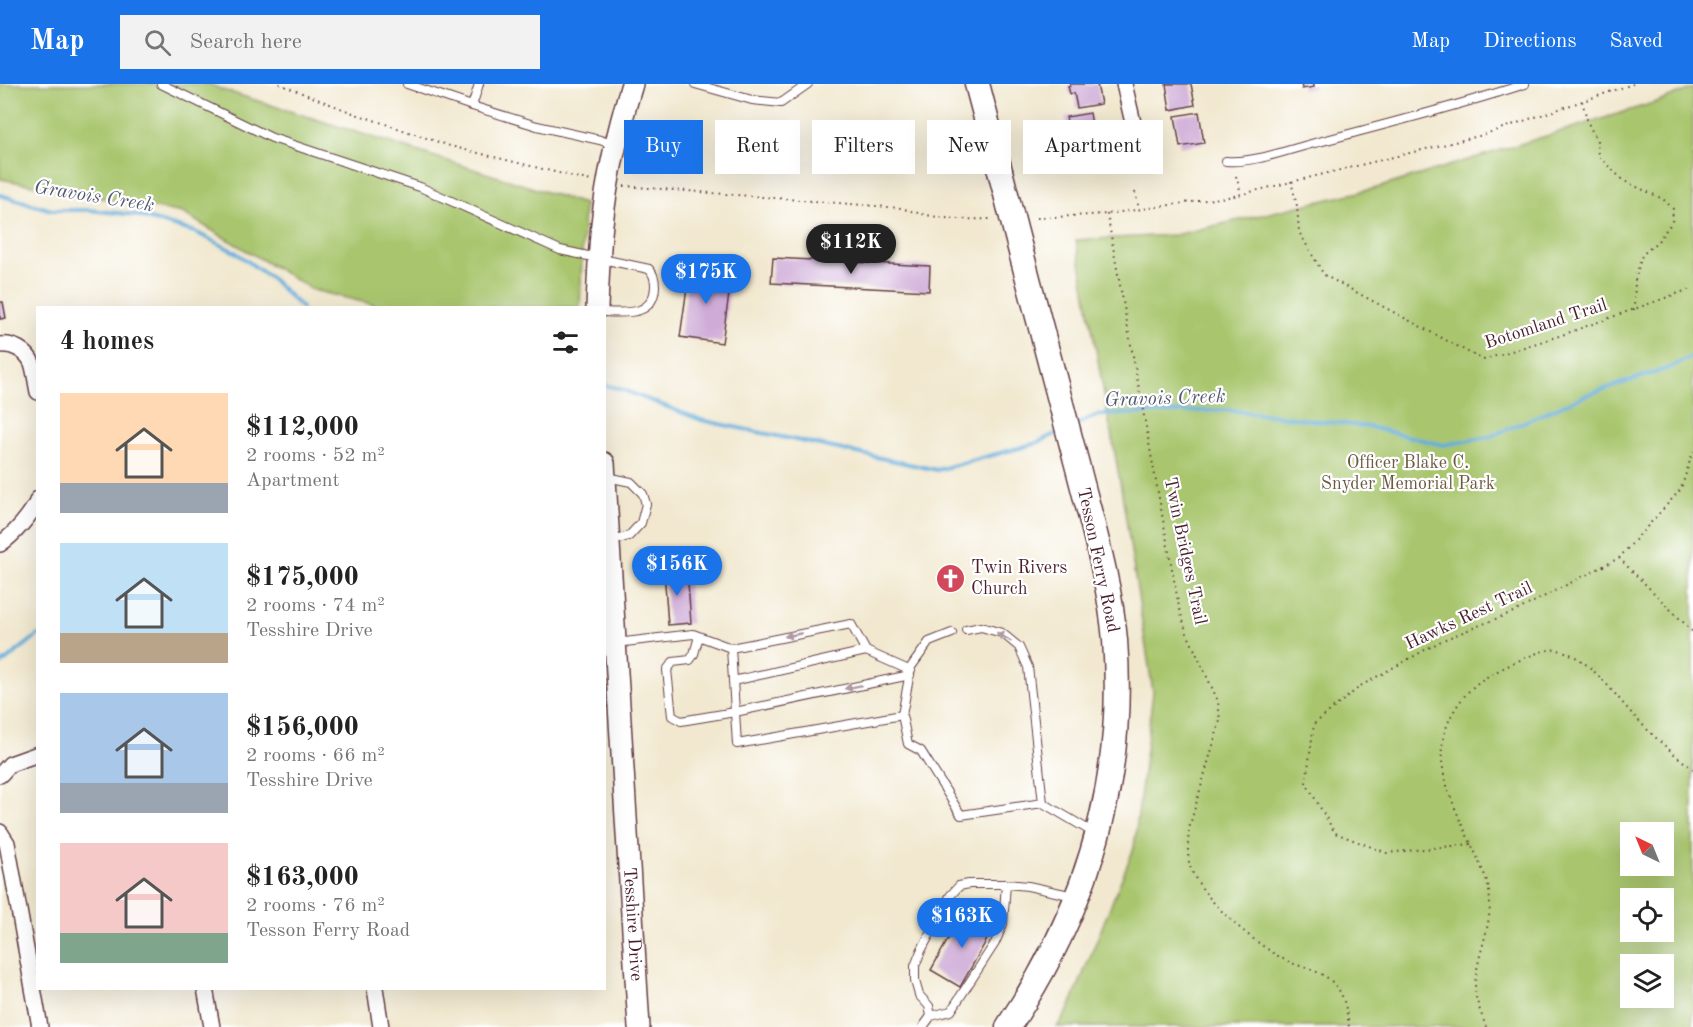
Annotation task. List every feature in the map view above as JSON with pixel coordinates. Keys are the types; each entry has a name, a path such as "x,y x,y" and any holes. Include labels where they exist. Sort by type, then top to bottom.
{"main road":[{"name":"Tesson Ferry Road","path":"977,84 1090,516 1115,640 1117,711 1113,757 1098,835 1078,897 1060,938 1041,975 1008,1027"}],"street":[{"path":"597,306 602,223 616,146 632,84"},
{"path":"1124,84 1132,120"},
{"path":"4,344 21,350 32,361 36,382"},
{"name":"Tesshire Drive","path":"606,484 616,643 615,684 639,1027"},
{"path":"0,544 20,525 36,505"},
{"path":"0,775 10,764 36,755"},
{"path":"0,832 7,843 40,1027"},
{"path":"205,990 212,1027"},
{"path":"375,990 381,1027"}],"lane":[{"path":"161,84 272,138 420,187 560,250 649,269 653,273 654,292 651,302 644,308 628,313 606,312"},
{"path":"407,84 537,126 600,140 616,146"},
{"path":"472,106 479,84"},
{"path":"695,84 752,100 781,103 808,84"},
{"path":"1226,161 1239,162 1270,155 1382,126 1525,84"},
{"path":"606,470 631,482 643,494 646,504 641,523 629,537 610,542"},
{"path":"616,643 693,634 730,648 851,624 866,651"},
{"path":"966,630 981,627 1002,633 1019,647 1028,667 1043,803"},
{"path":"952,633 929,642 911,671 902,715 908,744 921,751 961,815 1043,803 1098,835"},
{"path":"699,636 690,660 673,662 667,670 672,716 681,721 735,712 911,671"},
{"path":"730,648 737,744 902,715"},
{"path":"733,681 866,651 911,671"},
{"path":"931,1016 929,1006 919,995 915,981 915,966 950,896 959,886 1006,884 1028,886 1078,897"},
{"path":"922,1027 931,1016 951,1011 995,943 1003,924 1006,884"}],"path":[{"path":"279,84 353,113 450,146 599,183"},
{"path":"1036,218 1107,214 1241,194 1479,136 1633,84"},
{"name":"Botomland Trail","path":"1291,181 1297,206 1299,232 1324,275 1483,360 1634,309 1635,280 1642,255 1658,241 1672,222 1672,209 1663,199 1624,181 1598,156 1597,141 1588,123 1582,101"},
{"path":"1236,176 1241,194"},
{"path":"620,186 901,208 925,216 950,220 990,219"},
{"path":"1136,192 1139,209"},
{"name":"Twin Bridges Trail","path":"1107,214 1179,607 1186,631 1218,701 1220,720 1190,825 1189,863 1205,891 1231,921 1258,943 1288,961 1316,972 1333,982 1347,1011 1349,1027"},
{"path":"1634,309 1693,288"},
{"path":"1693,451 1681,489 1619,558 1693,632"},
{"name":"Hawks Rest Trail","path":"1471,844 1387,853 1335,833 1306,783 1314,724 1362,685 1443,640 1518,610 1619,558"},
{"path":"1486,1027 1475,991 1476,975 1490,917 1490,899 1487,882 1444,775 1441,759 1443,740 1449,720 1459,702 1485,677 1548,650 1570,654 1608,685 1636,718 1693,770"}],"green space":[{"path":"0,84 210,84 584,204 580,306 380,306 313,290 183,213 0,179"},
{"name":"Officer Blake C. Snyder Memorial Park","path":"1693,88 1693,1027 1057,1027 1069,1009 1134,848 1153,692 1121,487 1076,240 1175,235 1377,188 1663,100"}],"building":[{"path":"1070,84 1097,84 1101,104 1077,108 1074,93 1070,94 1068,86"},
{"path":"1166,84 1191,84 1195,105 1170,110"},
{"path":"1301,84 1314,84 1314,87 1302,89"},
{"path":"1199,112 1204,143 1180,147 1175,116"},
{"path":"1090,113 1091,120 1067,120 1066,117"},
{"path":"773,258 930,266 929,291 771,283"},
{"path":"690,267 732,273 722,343 680,337"},
{"path":"0,302 3,302 6,318 0,319"},
{"path":"687,570 691,623 668,625 664,571"},
{"path":"964,911 994,927 960,987 931,970"}],"waterway":[{"name":"Gravois Creek","path":"0,195 52,210 89,210 136,215 195,232 235,252 272,279 300,306"},
{"name":"Gravois Creek","path":"1075,425 1098,415 1227,410 1370,427 1443,445 1489,437 1586,395 1669,368 1693,356"},
{"name":"Gravois Creek","path":"606,385 701,420 937,470 1034,444 1060,432"},
{"path":"0,665 36,637"}],"place":[{"name":"Twin Rivers Church","path":"950,578"}]}
